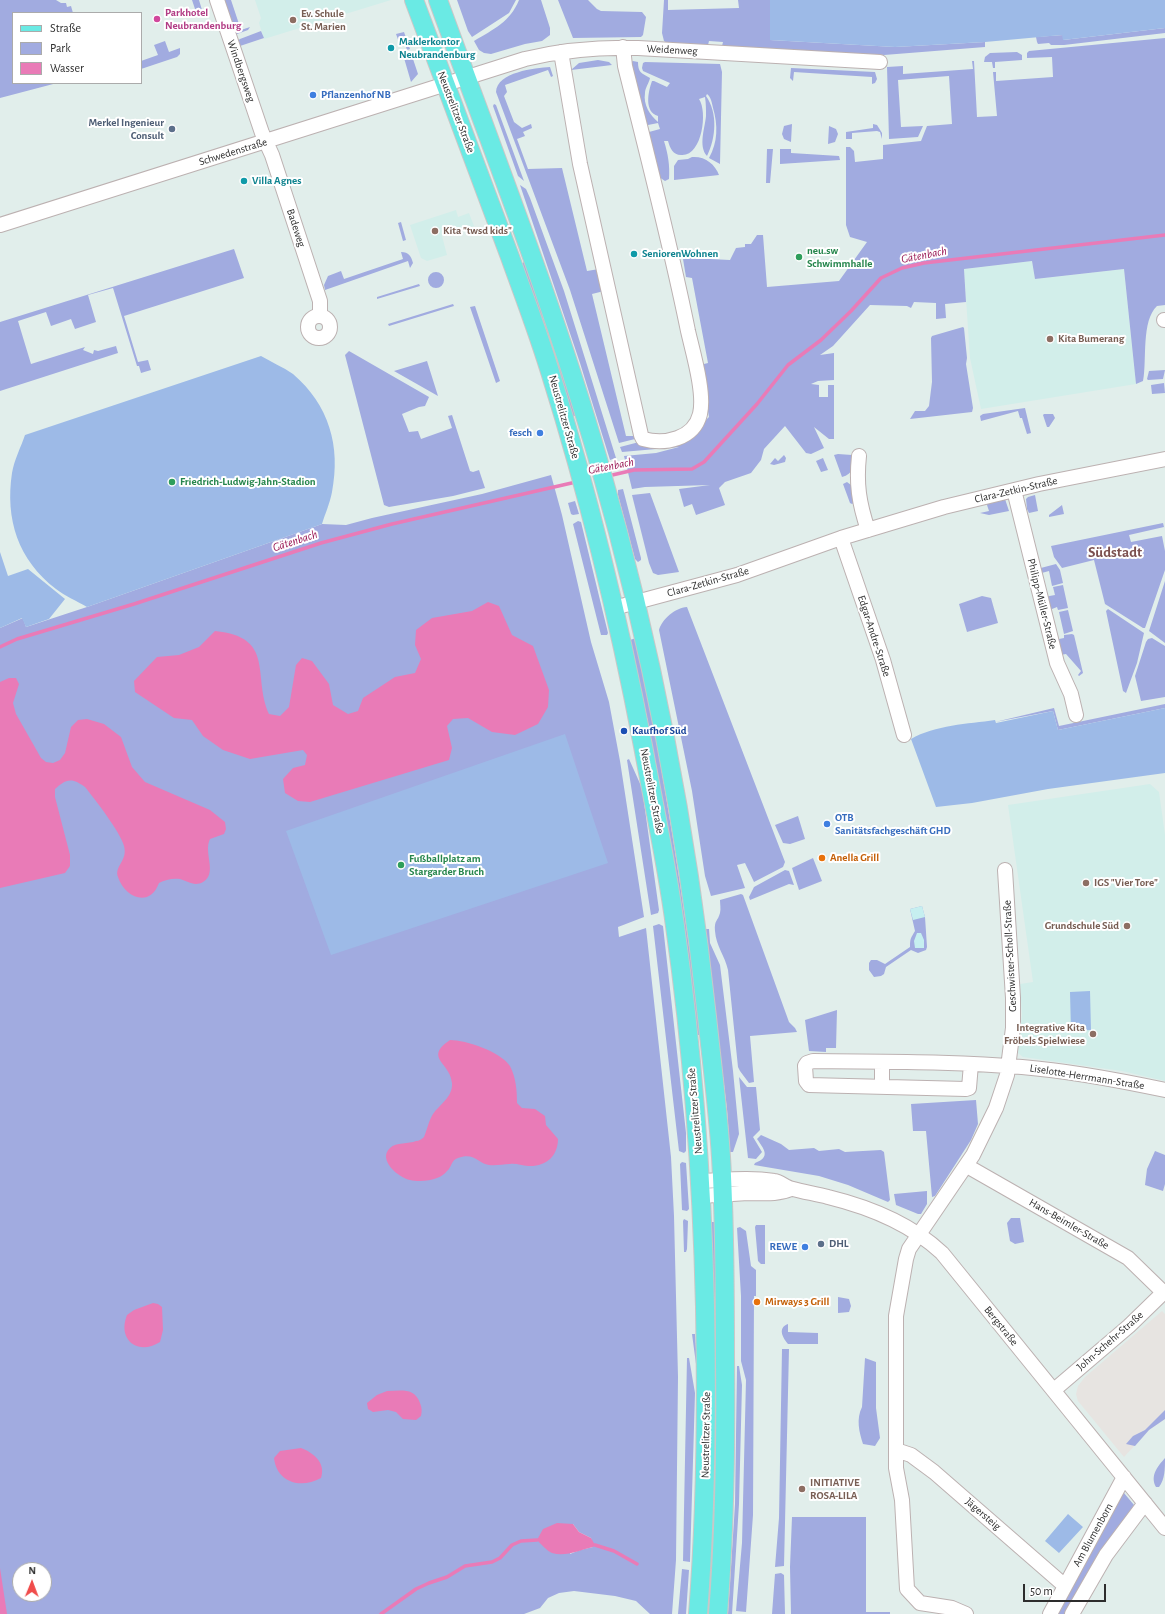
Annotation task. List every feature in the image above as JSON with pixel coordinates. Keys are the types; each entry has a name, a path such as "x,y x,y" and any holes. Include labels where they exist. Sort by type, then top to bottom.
{"main road":[{"name":"Neustrelitzer Straße","path":"414,0 542,347 578,468 623,643 658,826 673,913 689,1035 701,1188 706,1361 706,1430 705,1492 698,1614"},
{"name":"Neustrelitzer Straße","path":"438,0 504,176 570,366 599,463 636,602 676,795 694,906 717,1106 722,1187 726,1443 724,1524 718,1614"}],"street":[{"name":"Windbergsweg","path":"217,0 265,142"},
{"name":"Weidenweg","path":"467,78 525,59 561,52 597,48 623,47 880,62"},
{"path":"561,52 580,164 641,435 643,439 659,442 682,437 695,426 700,416 701,396 678,281 625,66 623,47"},
{"name":"Schwedenstraße","path":"0,225 467,78"},
{"name":"Badeweg","path":"265,142 272,155 320,301 320,316"},
{"path":"859,456 857,483 859,499 868,530"},
{"name":"Clara-Zetkin-Straße","path":"614,608 736,575 841,538 944,507 1014,490 1165,459"},
{"name":"Philipp-Müller-Straße","path":"1014,490 1056,663 1071,694 1076,715"},
{"name":"Edgar-Andre-Straße","path":"841,538 883,660 904,735"},
{"name":"Geschwister-Scholl-Straße","path":"919,1234 967,1166 996,1108 1009,1066 1013,1028 1013,998 1005,870"},
{"path":"971,1064 970,1084 969,1088 966,1089 809,1085 806,1081 805,1066 807,1063 813,1061 971,1064 1009,1066"},
{"path":"882,1062 882,1087"},
{"name":"Liselotte-Herrmann-Straße","path":"1009,1066 1088,1075 1165,1090"},
{"name":"Hans-Beimler-Straße","path":"967,1166 1128,1258 1164,1292"},
{"name":"Bergstraße","path":"701,1188 722,1187 773,1194 791,1189 857,1206 892,1219 919,1234 942,1253 1165,1528"},
{"path":"919,1234 909,1249 906,1259 896,1316 896,1468 902,1500 906,1589 920,1603 952,1608 966,1614"},
{"name":"John-Schehr-Straße","path":"1054,1390 1129,1326 1164,1292"},
{"name":"Jägersteig","path":"896,1450 911,1455 934,1472 1065,1586"},
{"name":"Am Blumenborn","path":"1050,1614 1124,1477"},
{"name":"Am Blumenborn","path":"1072,1614 1106,1555 1145,1504"}],"shaded area":[{"name":"Ev. Schule St. Marien","path":"255,0 391,0 264,39 259,23 261,18"},
{"path":"770,0 1165,0 1165,28 1063,40 1062,35 985,42 895,47 770,40"},
{"name":"Kita \"twsd kids\"","path":"456,210 458,217 469,213 474,226 442,236 447,255 427,261 421,258 410,225"},
{"name":"Kita Bumerang","path":"1032,261 1035,279 1124,269 1136,384 981,409 970,358 964,269"},
{"name":"Friedrich-Ludwig-Jahn-Stadion","path":"261,356 293,374 316,399 324,413 333,443 335,459 331,496 322,524 87,607 60,592 43,578 32,565 24,552 17,537 13,522 10,490 12,473 25,435"},
{"path":"0,552 8,576 28,569 65,599 49,619 26,627 22,618 0,628"},
{"path":"1165,708 1165,773 1048,789 972,803 936,807 911,739 920,734 941,728 995,720 996,723 1053,711 1058,730"},
{"path":"565,734 608,863 331,955 286,831"},
{"path":"1150,784 1159,792 1165,835 1165,1081 1122,1071 1023,1057 1018,1053 1022,1015 1020,984 1033,982 1008,805"},
{"path":"1090,991 1091,1030 1071,1031 1070,992"},
{"path":"1162,1311 1165,1314 1165,1419 1149,1430 1124,1457 1078,1401 1076,1394 1078,1386 1085,1377"},
{"path":"1068,1514 1083,1527 1059,1553 1045,1541"}],"green space":[{"path":"0,0 56,0 61,3 66,3 67,7 71,6 73,12 12,12 12,84 53,84 0,98"},
{"path":"192,0 199,0 202,10 196,12"},
{"path":"222,0 231,0 241,30 250,27 248,30 237,34 233,33"},
{"path":"457,0 516,0 509,13 472,37 468,31"},
{"path":"519,0 541,0 550,28 550,35 542,41 525,44 491,54 484,53 479,50 474,41 501,24 511,14"},
{"path":"558,0 588,0 601,11 642,12 646,17 643,35 641,37 573,38"},
{"path":"664,0 668,0 668,10 739,8 738,0 770,0 770,40 895,47 985,42 985,47 884,55 722,46 723,42 709,41 708,45 667,43 664,41 662,33"},
{"path":"1165,28 1165,33 1064,45 1051,45 1049,43 1038,44 1036,37 1063,35 1063,40"},
{"path":"261,31 264,38 237,47 237,41 240,39"},
{"path":"404,32 410,49 407,50 404,41 399,42 396,34"},
{"path":"1165,38 1165,305 1157,306 1149,321 1143,381 1136,384 1124,269 1035,279 1032,261 964,269 966,302 945,304 946,318 936,319 936,303 914,302 911,308 907,306 870,305 833,346 820,355 834,353 834,380 818,381 811,384 819,385 819,397 828,397 828,385 834,385 834,439 829,439 814,427 824,448 811,454 806,453 785,426 764,449 761,460 751,473 725,482 719,488 725,505 696,515 692,504 684,507 679,489 710,485 645,487 632,489 624,456 656,453 679,447 622,452 620,447 643,441 684,441 709,417 700,365 708,363 692,278 686,277 683,259 730,260 736,248 745,247 745,244 751,244 757,235 763,235 767,287 839,281 867,242 850,237 846,225 846,147 850,147 854,151 855,162 883,159 883,145 921,141 927,126 952,124 949,76 898,80 901,127 923,126 918,137 889,139 887,67 903,66 903,74 973,69 972,61 974,61 977,117 997,116 993,72 996,72 996,81 1053,77 1052,57 1027,58 1027,53 1029,51"},
{"path":"165,41 169,52 180,48 180,54 177,57 142,69 142,61 158,55 154,45"},
{"path":"1017,52 1022,55 1022,60 995,62 995,68 993,68 992,62 984,62 985,57 990,53"},
{"path":"412,56 418,74 411,82 404,58"},
{"path":"598,60 609,62 612,65 571,70 579,63"},
{"path":"631,62 638,62 641,72 650,78 645,91 645,102 650,113 658,122 658,116 651,110 648,101 652,81 667,87 670,83 643,71 643,63 720,64 722,72 720,164 709,158 716,140 716,127 712,102 707,94 706,96 710,103 714,118 714,134 707,156 704,152 702,142 706,116 705,97 699,99 702,105 703,123 698,142 694,149 688,154 678,155 672,151 668,141 664,141 667,150 669,179 665,181 656,175 646,135 649,132 660,129 658,123 648,125 644,123"},
{"path":"550,67 553,76 551,77 548,70 505,85 507,92 504,96 514,122 522,128 531,124 532,128 523,132 525,136 517,139 528,169 562,168 587,271 599,269 604,291 592,294 626,436 638,436 639,438 619,443 570,290 496,92 498,85 503,80 518,72"},
{"path":"791,68 875,72 877,79 875,83 872,84 872,77 794,72 793,81 790,78"},
{"path":"494,104 496,105 524,181 518,176 493,106"},
{"path":"792,124 791,142 784,139 782,134 784,126"},
{"path":"873,124 877,125 882,133 882,139 880,132 877,131 852,133 852,139 846,139 846,132 873,128"},
{"path":"829,126 836,129 838,134 835,142 828,144"},
{"path":"767,149 773,149 770,183 766,183"},
{"path":"780,149 791,149 791,153 839,156 840,160 780,164"},
{"path":"692,157 705,159 715,167 719,175 674,180 674,166 678,160"},
{"path":"520,185 526,189 530,198 564,291 616,458 610,460 580,363"},
{"path":"401,222 406,240 403,241 398,223"},
{"path":"234,249 244,278 124,316 138,362 148,360 151,370 141,373 139,366 137,366 113,288 88,295 96,322 75,329 71,319 51,326 46,312 18,321 31,364 85,347 83,350 93,354 94,350 98,351 116,346 118,353 0,391 0,322"},
{"path":"401,252 410,256 413,263 410,268 408,261 325,290 324,285 328,276 341,271 344,279 403,259"},
{"path":"524,262 535,288 577,415 571,417 549,339 521,264"},
{"path":"433,272 439,272 444,277 442,286 439,288 433,288 428,283 428,277"},
{"path":"419,284 420,286 377,299 377,297"},
{"path":"453,304 454,306 389,326 388,324"},
{"path":"475,306 500,381 496,383 470,307"},
{"path":"963,327 967,358 966,364 973,408 972,412 910,419 915,411 925,411 929,406 932,382 932,336"},
{"path":"349,351 429,397 425,406 402,414 409,432 418,431 421,439 452,428 448,416 452,415 470,471 473,472 479,470 485,488 453,496 389,507 384,505 345,355"},
{"path":"427,361 438,396 394,371"},
{"path":"1165,370 1163,379 1147,379 1149,371"},
{"path":"1164,383 1165,393 1152,394 1151,385"},
{"path":"1025,408 1031,433 1027,434 1018,411 981,421 980,416 983,414"},
{"path":"1044,414 1053,414 1055,418 1049,427 1047,427"},
{"path":"784,455 786,458 785,462 774,465 770,464 775,458 778,461"},
{"path":"834,455 852,455 854,463 853,469 846,476 842,477"},
{"path":"823,458 828,470 821,472 816,461"},
{"path":"551,475 562,515 591,642 609,702 620,761 644,917 618,927 619,937 646,928 671,1157 678,1377 676,1560 672,1614 650,1614 636,1601 615,1596 574,1591 559,1593 548,1598 540,1608 524,1614 0,1614 0,628 23,618 26,627 322,524 346,525 482,494","holes":["573,1524 579,1532 591,1538 593,1547 570,1554"]},
{"path":"847,482 851,485 854,503 852,504 850,503 843,484"},
{"path":"623,489 641,558 638,562 635,559 618,495 618,490"},
{"path":"650,493 679,572 658,575 653,573 649,563 632,495"},
{"path":"1035,495 1038,511 1029,513 1026,499"},
{"path":"1005,499 1009,511 989,515 980,513 989,511 986,502"},
{"path":"575,501 579,514 573,515 571,514 568,503"},
{"path":"1062,505 1064,514 1049,517 1049,515"},
{"path":"578,521 581,522 608,633 607,635 601,635 573,524"},
{"path":"1163,523 1164,527 1129,535 1131,542 1162,536 1165,551 1165,570 1145,628 1105,604 1094,560 1062,568 1054,557 1051,546"},
{"path":"1056,564 1060,570 1063,583 1052,586 1049,571 1038,574 1037,569"},
{"path":"1165,581 1165,643 1149,631"},
{"path":"1063,585 1068,608 1058,610 1057,607 1047,611 1044,597 1055,595 1053,587"},
{"path":"982,596 991,598 998,623 967,632 959,604"},
{"path":"687,607 785,862 783,867 754,882 745,863 737,865 745,888 711,896 705,876 692,791 659,630 666,618 678,609"},
{"path":"1108,609 1144,633 1137,663 1126,693 1123,691 1106,611"},
{"path":"1068,610 1073,631 1064,634 1059,612"},
{"path":"1064,635 1074,635 1083,673 1079,676 1078,675 1081,671 1066,654 1060,655 1054,640 1064,638"},
{"path":"636,638 656,737 673,836 701,1035 697,1035 668,836 649,727 630,640"},
{"path":"1152,638 1165,646 1165,697 1141,701 1135,676 1146,642 1148,639"},
{"path":"1165,704 1165,708 1058,730 1053,711 995,722 1054,708 1059,726"},
{"path":"629,759 642,788 659,910 658,913 651,915 627,760"},
{"path":"798,816 805,839 790,844 783,843 775,825"},
{"path":"813,858 822,881 799,890 792,868"},
{"path":"785,870 789,871 794,885 789,884 750,900 749,897 754,887"},
{"path":"741,894 743,895 789,1022 797,1032 750,1036 754,1082 749,1083 738,1067 728,970 717,941 715,927 720,913 720,900"},
{"path":"922,906 925,917 926,950 918,953 911,950 886,967 884,974 874,977 869,970 869,963 871,960 877,960 885,964 910,947 911,938 915,931 910,909"},
{"path":"659,924 663,926 686,1133 686,1151 684,1153 679,1151 653,926"},
{"path":"705,929 709,929 710,943 720,965 739,1134 733,1152 730,1152 727,1109"},
{"path":"837,1010 836,1048 826,1048 826,1052 809,1051 805,1020"},
{"path":"739,1077 747,1087 756,1087 760,1130 753,1137 762,1152 756,1159 748,1158"},
{"path":"976,1100 978,1124 971,1140 935,1196 932,1197 926,1131 913,1131 911,1104"},
{"path":"761,1135 781,1144 789,1150 814,1148 819,1151 839,1149 845,1152 881,1150 884,1152 890,1200 888,1202 848,1185 819,1176 754,1165 765,1155 764,1149 757,1139"},
{"path":"1155,1151 1165,1155 1165,1184 1163,1191 1145,1185 1147,1169"},
{"path":"682,1162 686,1163 689,1209 687,1211 682,1210 680,1164"},
{"path":"927,1191 927,1204 921,1214 896,1205 894,1194"},
{"path":"1011,1218 1020,1218 1024,1242 1015,1244 1010,1241 1007,1223"},
{"path":"684,1219 688,1221 686,1252 684,1252"},
{"path":"710,1222 716,1222 718,1282 717,1523 710,1614 705,1614"},
{"path":"756,1225 765,1225 765,1264 761,1264 758,1261"},
{"path":"740,1227 746,1231 751,1266 756,1270 756,1296 754,1296 753,1515 746,1612 736,1611 742,1543 746,1380 741,1361 741,1296 737,1228"},
{"path":"838,1297 849,1299 851,1306 849,1312 838,1313"},
{"path":"788,1324 788,1332 818,1333 818,1344 788,1344 784,1339 782,1331"},
{"path":"692,1334 695,1334 698,1379"},
{"path":"782,1349 789,1349 784,1566 775,1567 779,1518"},
{"path":"687,1358 689,1358 695,1393 690,1562 683,1561"},
{"path":"865,1358 876,1362 876,1408 880,1438 875,1446 863,1444 860,1435 859,1416 862,1407"},
{"path":"737,1366 739,1366 742,1385 739,1504 732,1614 728,1614 735,1504"},
{"path":"1165,1410 1165,1419 1149,1430 1135,1446 1126,1444 1133,1436 1145,1430"},
{"path":"1165,1458 1164,1477 1159,1487 1156,1487 1154,1483 1154,1475 1157,1468"},
{"path":"1124,1493 1134,1505 1100,1553 1066,1614 1056,1614 1119,1499"},
{"path":"792,1517 866,1517 866,1612 890,1612 890,1614 791,1614 790,1567"},
{"path":"682,1569 689,1570 686,1614 678,1614"},
{"path":"781,1573 784,1575 785,1614 772,1614 775,1574"}],"sand":[{"path":"922,906 925,917 913,920 910,909"},
{"path":"917,933 921,933 924,940 924,948 915,948 914,941"}],"water":[{"path":"488,602 499,606 512,635 533,646 549,690 548,707 538,724 515,735 492,732 468,718 453,719 447,726 452,748 449,760 310,802 298,801 285,793 283,779 293,768 305,765 307,755 303,750 250,759 223,750 203,736 192,720 174,718 135,692 134,681 157,657 179,655 199,647 215,631 234,635 247,641 254,650 258,660 264,700 269,714 280,716 289,707 296,665 302,658 312,661 329,684 333,705 348,714 358,711 363,698 395,677 415,673 421,659 415,645 416,630 432,618 472,611"},
{"path":"9,678 16,678 19,684 13,703 16,714 41,758 46,762 53,763 60,760 65,753 71,727 78,720 87,719 104,724 121,737 132,767 145,782 210,810 225,822 226,829 224,834 210,839 208,844 210,868 207,878 203,882 197,884 180,879 174,879 159,883 155,891 150,896 144,898 132,895 121,884 117,873 125,851 122,840 107,816 85,787 77,782 68,781 64,782 55,789 55,797 70,855 70,866 65,873 0,888 0,682"},
{"path":"450,1040 465,1042 483,1048 499,1056 510,1066 516,1084 517,1103 522,1108 535,1109 545,1116 546,1125 558,1139 556,1151 550,1159 540,1165 534,1166 512,1164 492,1165 485,1164 468,1156 454,1160 449,1169 441,1176 424,1181 405,1179 391,1168 386,1158 390,1148 396,1145 418,1141 423,1138 430,1119 446,1100 452,1088 451,1076 440,1061 439,1056 442,1046"},
{"path":"153,1303 162,1307 163,1330 160,1342 152,1346 137,1346 127,1338 125,1332 127,1315 134,1310"},
{"path":"387,1391 406,1391 414,1394 421,1405 421,1416 416,1420 403,1419 396,1412 388,1410 373,1412 368,1409 367,1403 377,1395"},
{"path":"301,1448 318,1459 322,1468 321,1478 306,1483 298,1483 291,1482 280,1473 274,1458 280,1451"},
{"path":"557,1523 573,1524 579,1532 591,1538 595,1545 593,1547 568,1554 557,1554 550,1552 537,1540 543,1529"},
{"path":"0,1568 7,1614 0,1614"}],"waterway":[{"name":"Gätenbach","path":"608,476 634,470 692,469 704,462 757,404 788,365 821,340 851,311 881,278 902,268 924,263 1165,235"},
{"name":"Gätenbach","path":"0,647 17,639 134,604 321,543 392,524 576,482"},
{"path":"381,1614 416,1589 447,1577 465,1566 492,1562 500,1558 512,1545 521,1541 537,1540"},
{"path":"595,1545 614,1551 637,1564"}],"place":[{"name":"Parkhotel Neubrandenburg","path":"157,19"},
{"name":"Ev. Schule St. Marien","path":"293,20"},
{"name":"Maklerkontor Neubrandenburg","path":"391,48"},
{"name":"Pflanzenhof NB","path":"313,95"},
{"name":"Merkel Ingenieur Consult","path":"172,129"},
{"name":"Villa Agnes","path":"244,181"},
{"name":"Kita \"twsd kids\"","path":"435,231"},
{"name":"SeniorenWohnen","path":"634,254"},
{"name":"neu.sw Schwimmhalle","path":"799,257"},
{"name":"Kita Bumerang","path":"1050,339"},
{"name":"fesch","path":"540,433"},
{"name":"Friedrich-Ludwig-Jahn-Stadion","path":"172,482"},
{"name":"Kaufhof Süd","path":"624,731"},
{"name":"OTB Sanitätsfachgeschäft GHD","path":"827,824"},
{"name":"Anella Grill","path":"822,858"},
{"name":"Fußballplatz am Stargarder Bruch","path":"401,865"},
{"name":"IGS \"Vier Tore\"","path":"1086,883"},
{"name":"Grundschule Süd","path":"1127,926"},
{"name":"Integrative Kita Fröbels Spielwiese","path":"1093,1034"},
{"name":"DHL","path":"821,1244"},
{"name":"REWE","path":"805,1247"},
{"name":"Mirways 3 Grill","path":"757,1302"},
{"name":"INITIATIVE ROSA-LILA","path":"802,1489"}],"district":[{"name":"Südstadt","path":"1115,552"}]}
